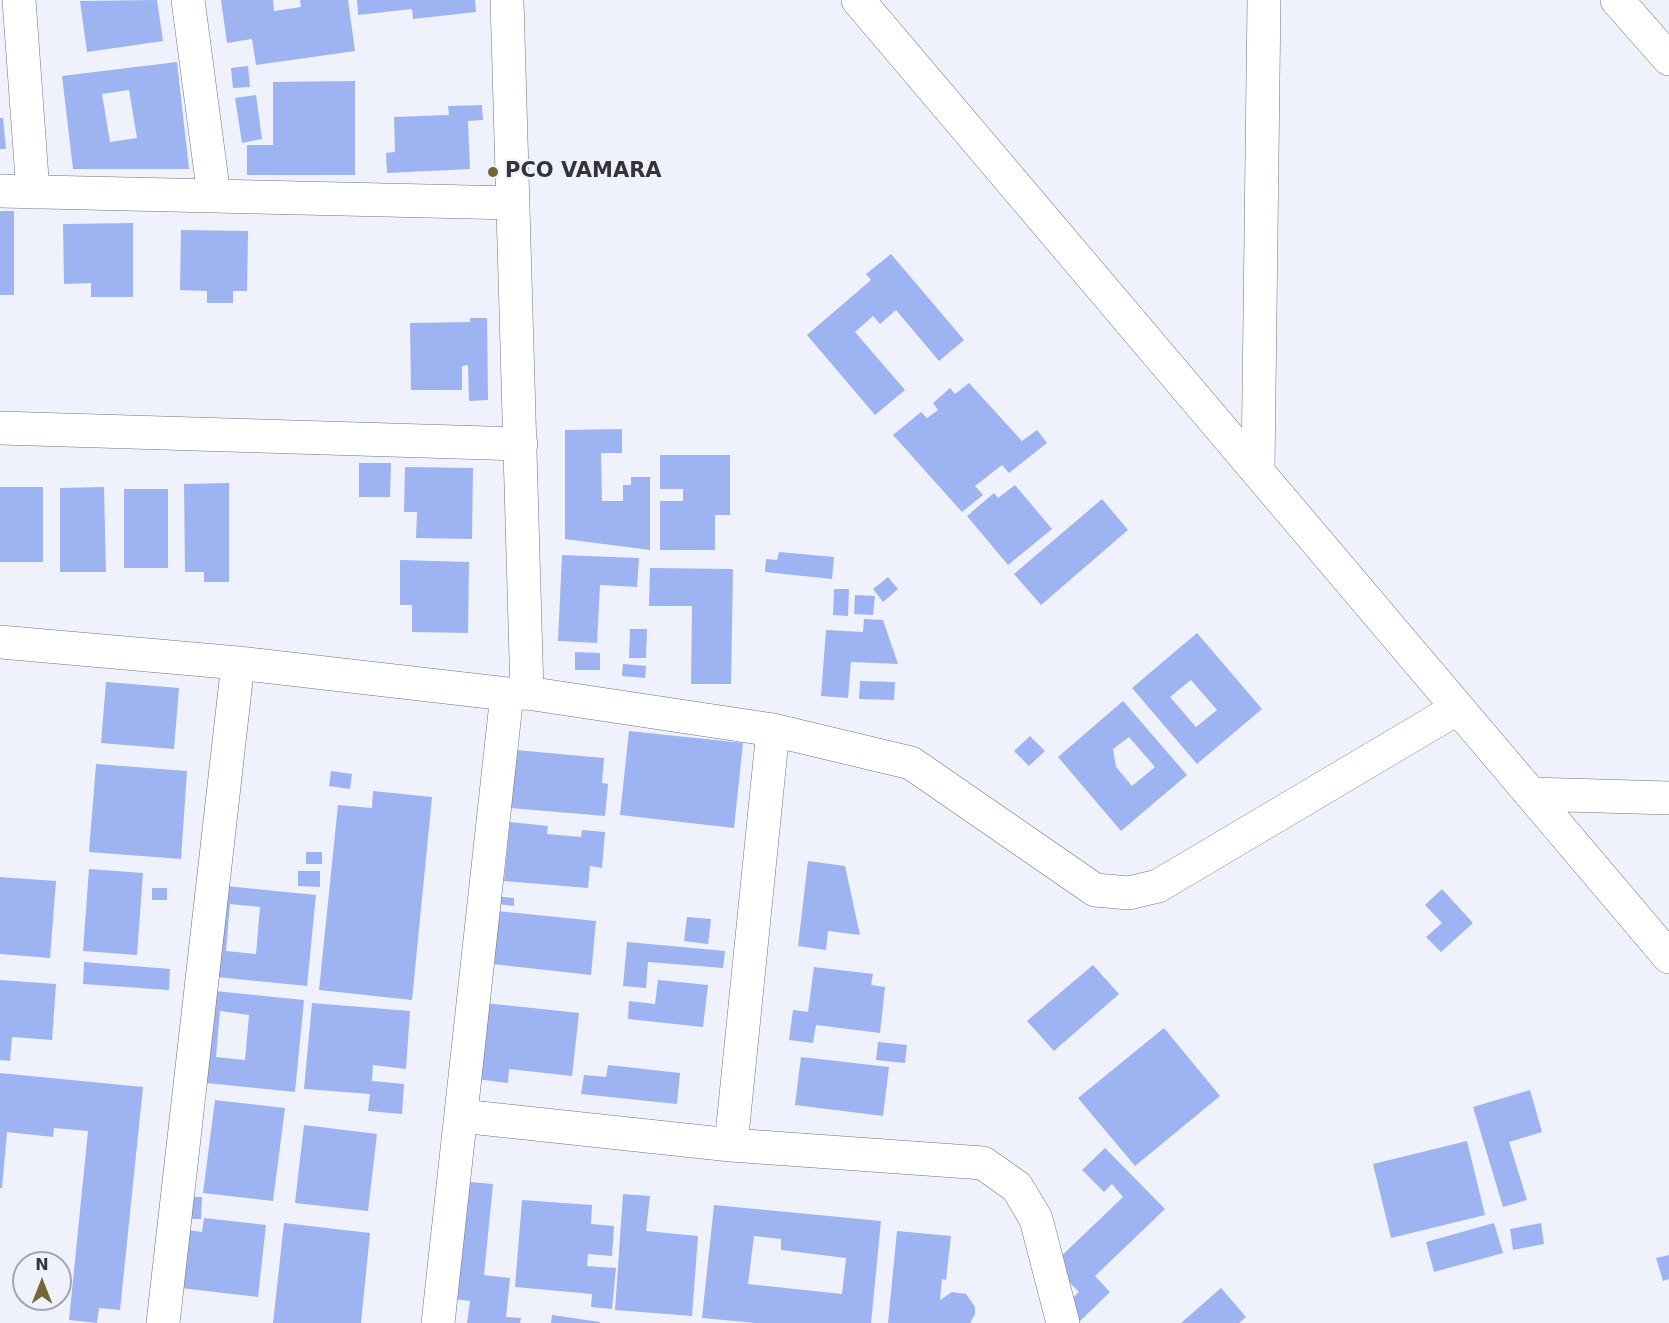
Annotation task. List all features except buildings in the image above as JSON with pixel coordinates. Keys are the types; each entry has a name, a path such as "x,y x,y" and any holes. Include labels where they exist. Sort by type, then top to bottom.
{"street":[{"path":"19,0 33,192"},
{"path":"188,0 214,196"},
{"path":"438,1323 461,1116 517,693 521,444 507,0"},
{"path":"858,0 1669,957"},
{"path":"1258,470 1264,0"},
{"path":"1617,0 1669,59"},
{"path":"0,191 513,203"},
{"path":"0,428 521,444"},
{"path":"0,642 238,663 517,693 773,730 911,763 1095,890 1129,893 1158,886 1458,708"},
{"path":"163,1323 238,663"},
{"path":"731,1145 773,730"},
{"path":"1531,794 1669,798"},
{"path":"461,1116 731,1145 983,1162 1017,1187 1036,1219 1063,1323"}],"place":[{"name":"PCO VAMARA","path":"493,172"}]}
